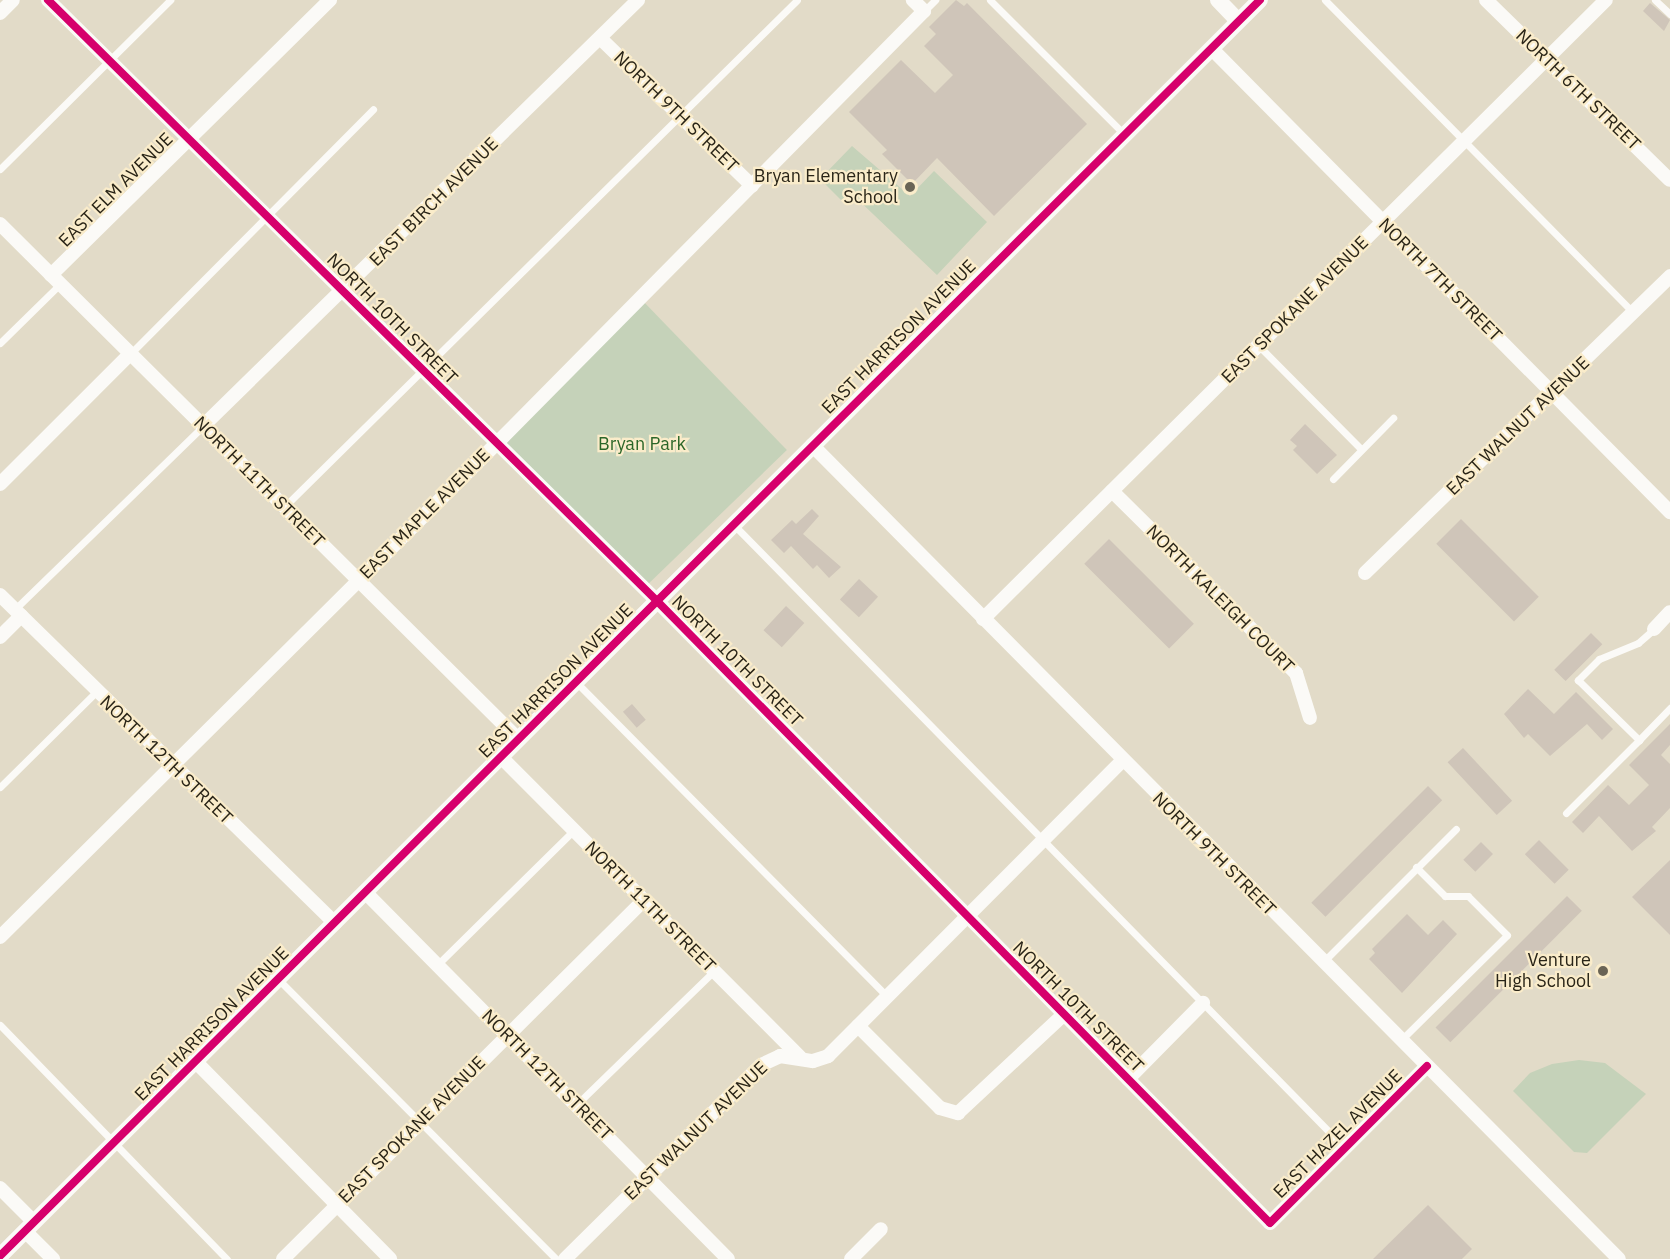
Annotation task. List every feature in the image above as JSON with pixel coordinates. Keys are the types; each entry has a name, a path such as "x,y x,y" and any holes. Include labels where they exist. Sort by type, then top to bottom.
{"street":[{"path":"0,13 13,0"},
{"name":"NORTH 10TH STREET","path":"48,0 657,601 1270,1223"},
{"name":"EAST ELM AVENUE","path":"55,280 189,139 330,0"},
{"name":"EAST BIRCH AVENUE","path":"203,426 343,292 638,0"},
{"path":"913,0 924,11"},
{"path":"1218,0 1238,21"},
{"name":"EAST HARRISON AVENUE","path":"0,1256 1260,0"},
{"name":"NORTH 6TH STREET","path":"1486,0 1670,180"},
{"name":"EAST SPOKANE AVENUE","path":"983,620 1606,0"},
{"name":"EAST MAPLE AVENUE","path":"0,937 170,765 496,444 924,11"},
{"name":"NORTH 9TH STREET","path":"600,38 752,186"},
{"name":"NORTH 7TH STREET","path":"1211,48 1670,512"},
{"name":"NORTH 11TH STREET","path":"0,224 518,739"},
{"name":"EAST WALNUT AVENUE","path":"1365,573 1553,394 1670,276"},
{"path":"0,484 130,354"},
{"name":"NORTH 9TH STREET","path":"812,445 1122,761 1619,1259"},
{"name":"NORTH KALEIGH COURT","path":"1112,492 1296,673 1310,718"},
{"name":"NORTH 12TH STREET","path":"0,595 170,765 334,922"},
{"path":"1654,629 1670,612"},
{"path":"0,637 18,613"},
{"name":"NORTH 11TH STREET","path":"501,757 800,1057"},
{"name":"EAST WALNUT AVENUE","path":"565,1259 761,1065 780,1056 800,1057 813,1061 828,1056 1122,761"},
{"name":"NORTH 12TH STREET","path":"365,892 728,1259"},
{"name":"EAST SPOKANE AVENUE","path":"282,1259 644,900"},
{"path":"1128,1079 1203,1003"},
{"path":"858,1026 940,1108 951,1113 966,1109 1063,1015"},
{"path":"195,1061 390,1259"},
{"name":"EAST HAZEL AVENUE","path":"1270,1223 1427,1066"},
{"path":"0,1188 53,1259"},
{"path":"851,1259 880,1229"}],"lane":[{"path":"0,169 170,0"},
{"path":"284,507 797,0"},
{"path":"924,11 935,0"},
{"path":"990,0 1124,134"},
{"path":"1325,0 1634,313"},
{"path":"1655,0 1670,14"},
{"path":"130,354 373,109"},
{"path":"0,343 55,280"},
{"path":"1259,346 1361,449"},
{"path":"1333,478 1393,418"},
{"path":"18,613 203,426"},
{"path":"733,524 1345,1148"},
{"path":"1639,740 1578,680 1599,659 1638,644 1654,629"},
{"path":"576,682 887,996"},
{"path":"0,788 97,692"},
{"path":"1566,813 1670,708"},
{"path":"1323,962 1456,829"},
{"path":"437,964 574,830"},
{"path":"1401,1040 1507,935 1468,896 1445,896 1416,867"},
{"path":"576,1105 714,971"},
{"path":"278,979 556,1259"},
{"path":"0,1025 227,1259"}],"green space":[{"path":"852,146 910,196 934,171 987,222 937,275 852,194 843,202 820,179"},
{"name":"Bryan Park","path":"641,299 787,450 639,592 494,441"},
{"path":"1579,1060 1605,1063 1646,1094 1587,1153 1574,1152 1513,1091 1530,1073 1552,1064"}],"building":[{"path":"956,0 964,6 967,3 1087,124 994,216 937,158 912,184 882,154 887,150 849,112 901,60 935,93 953,75 924,46 936,34 929,27"},
{"path":"1650,3 1670,20 1664,31 1643,11"},
{"path":"1305,424 1337,455 1317,474 1293,450 1297,446 1290,440"},
{"path":"812,509 819,516 803,534 841,567 829,578 817,565 813,569 791,546 784,553 771,540 792,520 796,524"},
{"path":"1461,519 1539,597 1514,622 1436,544"},
{"path":"1109,539 1194,624 1169,649 1084,564"},
{"path":"859,579 878,597 859,617 840,599"},
{"path":"786,606 804,623 782,647 763,630"},
{"path":"1591,633 1602,644 1566,681 1554,670"},
{"path":"1528,689 1554,714 1576,692 1613,729 1602,740 1587,724 1550,756 1528,734 1524,738 1504,714"},
{"path":"632,704 646,720 637,728 623,712"},
{"path":"1670,724 1670,745 1661,755 1670,764 1670,808 1652,827 1656,831 1632,851 1599,816 1583,833 1572,822 1608,785 1629,805 1649,785 1629,765"},
{"path":"1463,748 1512,801 1497,815 1448,762"},
{"path":"1428,786 1442,800 1325,917 1311,903"},
{"path":"1539,840 1569,870 1555,884 1525,854"},
{"path":"1481,842 1493,854 1475,872 1463,860"},
{"path":"1670,860 1670,935 1632,897"},
{"path":"1567,896 1582,911 1450,1042 1435,1028"},
{"path":"1407,914 1428,935 1443,920 1457,934 1402,993 1369,959 1375,953 1372,949"},
{"path":"1428,1205 1472,1249 1462,1259 1373,1259"}],"cycle path":[{"path":"48,0 657,601 1270,1223 1427,1066"},
{"path":"0,1256 1260,0"}],"place":[{"name":"Bryan Elementary School","path":"910,187"},
{"name":"Venture High School","path":"1603,971"}]}
